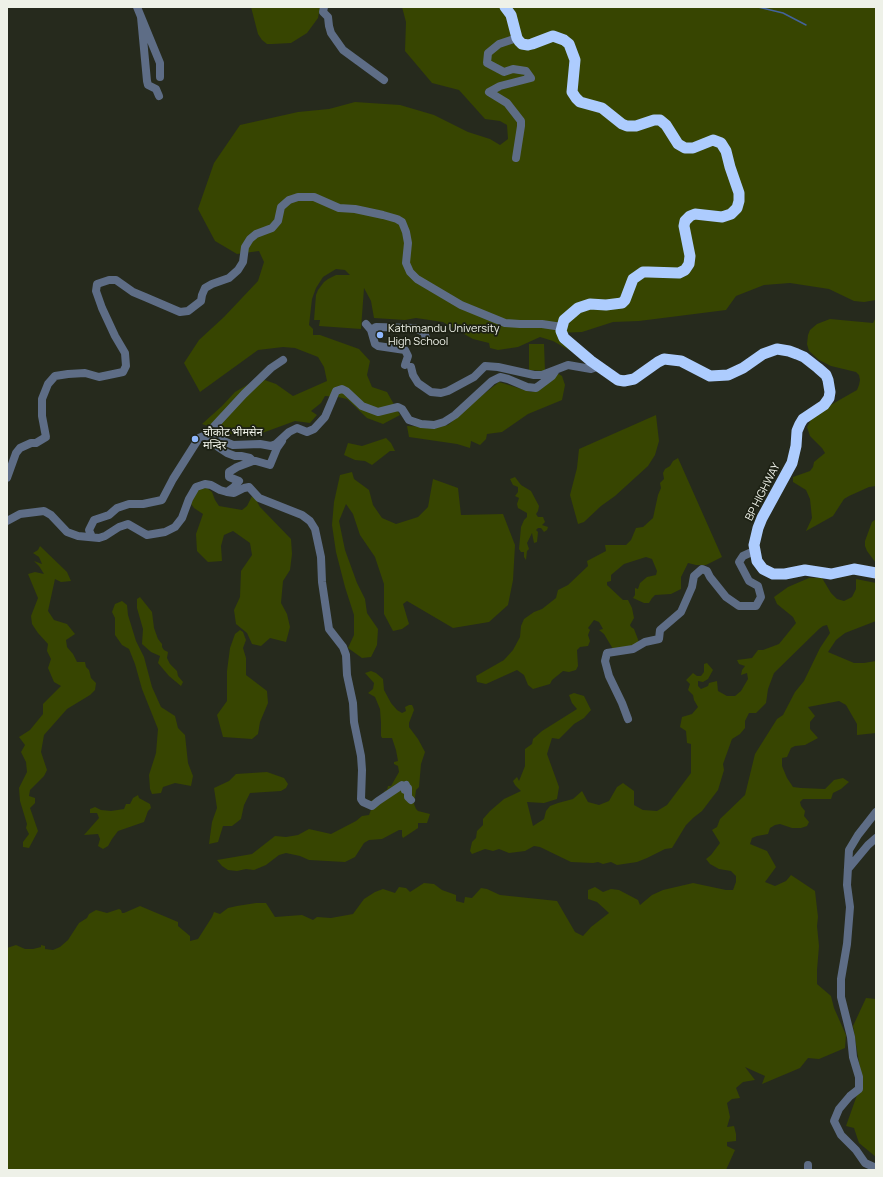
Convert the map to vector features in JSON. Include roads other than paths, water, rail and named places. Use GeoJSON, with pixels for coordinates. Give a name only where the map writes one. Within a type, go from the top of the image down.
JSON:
{"type":"FeatureCollection","features":[{"type":"Feature","properties":{"kind":"highway"},"geometry":{"type":"LineString","coordinates":[[505,7],[511,15],[517,38],[522,44],[528,45],[553,36],[564,40],[569,44],[575,60],[572,92],[580,102],[602,108],[622,124],[636,126],[654,120],[660,120],[666,125],[678,144],[684,148],[689,149],[713,140],[721,143],[726,150],[739,193],[737,208],[731,214],[722,217],[695,214],[690,216],[685,221],[684,226],[690,256],[689,264],[685,270],[679,273],[643,272],[633,279],[625,300],[622,303],[584,305],[569,315],[564,320],[562,326]]}},
{"type":"Feature","properties":{"kind":"highway","name":"BP HIGHWAY"},"geometry":{"type":"LineString","coordinates":[[562,326],[563,336],[567,341],[618,380],[624,381],[634,379],[658,362],[664,360],[681,361],[710,376],[728,375],[743,368],[763,354],[771,351],[783,350],[804,357],[826,375],[830,387],[829,398],[824,406],[803,419],[800,424],[797,431],[796,446],[792,463],[762,518],[754,545],[754,551]]}},
{"type":"Feature","properties":{"kind":"highway"},"geometry":{"type":"LineString","coordinates":[[754,551],[759,565],[763,569],[773,574],[785,574],[805,570],[831,574],[854,569],[876,573]]}},
{"type":"Feature","properties":{"kind":"street"},"geometry":{"type":"LineString","coordinates":[[137,7],[160,63],[160,77]]}},
{"type":"Feature","properties":{"kind":"street"},"geometry":{"type":"LineString","coordinates":[[324,7],[323,12],[328,17],[329,26],[332,33],[343,50],[384,80]]}},
{"type":"Feature","properties":{"kind":"street"},"geometry":{"type":"LineString","coordinates":[[141,17],[147,81],[148,85],[156,89],[159,96]]}},
{"type":"Feature","properties":{"kind":"street"},"geometry":{"type":"LineString","coordinates":[[516,158],[522,126],[521,121],[507,103],[489,92],[500,86],[531,78],[526,71],[513,69],[504,72],[487,63],[488,53],[499,44],[517,38]]}},
{"type":"Feature","properties":{"kind":"street"},"geometry":{"type":"LineString","coordinates":[[7,478],[16,453],[20,448],[31,443],[36,443],[46,437],[42,416],[42,399],[48,384],[55,376],[85,373],[99,376],[123,372],[126,366],[125,352],[115,336],[102,308],[96,291],[97,284],[109,280],[116,280],[133,292],[180,312],[188,310],[201,301],[202,295],[206,288],[212,284],[229,278],[238,270],[243,262],[245,246],[250,239],[256,234],[272,228],[278,221],[281,207],[289,200],[298,197],[314,197],[339,208],[355,209],[383,215],[402,222],[408,243],[406,263],[410,272],[417,279],[461,305],[505,323],[562,326]]}},
{"type":"Feature","properties":{"kind":"street"},"geometry":{"type":"LineString","coordinates":[[426,338],[424,332],[414,328],[369,327],[375,344],[378,346],[405,350],[408,356],[408,366],[418,383],[428,390],[436,393],[445,392],[461,385],[474,377],[485,366],[498,367],[534,375],[542,375],[568,365],[591,369],[600,366]]}},
{"type":"Feature","properties":{"kind":"street"},"geometry":{"type":"LineString","coordinates":[[92,537],[89,530],[94,520],[109,515],[118,508],[129,504],[143,504],[162,500],[173,479],[199,438],[206,435],[244,394],[271,368],[283,360]]}},
{"type":"Feature","properties":{"kind":"street"},"geometry":{"type":"LineString","coordinates":[[206,435],[219,438],[233,445],[260,444],[271,446],[276,444],[297,428],[307,432],[314,429],[325,417],[333,396],[342,389],[362,406],[378,412],[398,407],[402,409],[409,420],[421,424],[434,425],[444,422],[455,415],[492,381],[500,377],[527,388],[536,388],[552,376],[556,370]]}},
{"type":"Feature","properties":{"kind":"street"},"geometry":{"type":"LineString","coordinates":[[206,435],[218,447],[227,453],[250,458],[253,461],[270,465],[277,448],[286,435]]}},
{"type":"Feature","properties":{"kind":"street"},"geometry":{"type":"LineString","coordinates":[[227,492],[239,481],[229,477],[229,472],[237,467],[253,461]]}},
{"type":"Feature","properties":{"kind":"street"},"geometry":{"type":"LineString","coordinates":[[7,521],[20,514],[44,511],[51,515],[67,532],[78,536],[99,538],[119,527],[128,524],[147,535],[164,532],[175,527],[182,518],[189,499],[196,487],[205,484],[211,485],[220,490],[234,493],[249,487],[259,498],[302,515],[310,521],[315,529],[321,557],[322,582],[329,629],[343,647],[346,655],[346,675],[353,703],[354,722],[361,756],[361,799],[363,802],[372,806],[378,800],[387,796],[398,787],[406,784],[405,790],[408,788],[408,797],[411,800]]}},
{"type":"Feature","properties":{"kind":"street"},"geometry":{"type":"LineString","coordinates":[[628,719],[609,676],[604,660],[607,653],[633,649],[644,642],[659,639],[660,630],[681,612],[692,587],[694,576],[702,569],[707,571],[726,597],[740,606],[756,606],[762,597],[758,586],[749,581],[739,562],[743,556],[754,551]]}},
{"type":"Feature","properties":{"kind":"street"},"geometry":{"type":"LineString","coordinates":[[875,1168],[865,1163],[856,1150],[841,1135],[834,1121],[839,1109],[850,1096],[859,1089],[859,1077],[853,1057],[852,1037],[842,997],[841,979],[847,944],[850,907],[847,885],[849,850],[858,835],[876,812]]}},
{"type":"Feature","properties":{"kind":"street"},"geometry":{"type":"LineString","coordinates":[[848,869],[868,845],[876,838]]}},
{"type":"Feature","properties":{"kind":"waterway"},"geometry":{"type":"LineString","coordinates":[[758,7],[783,13],[806,25]]}},
{"type":"Feature","properties":{"kind":"place","name":"Kathmandu University High School"},"geometry":{"type":"Point","coordinates":[380,335]}},
{"type":"Feature","properties":{"kind":"place","name":"चौकोट भीमसेन मन्दिर"},"geometry":{"type":"Point","coordinates":[195,439]}}]}
